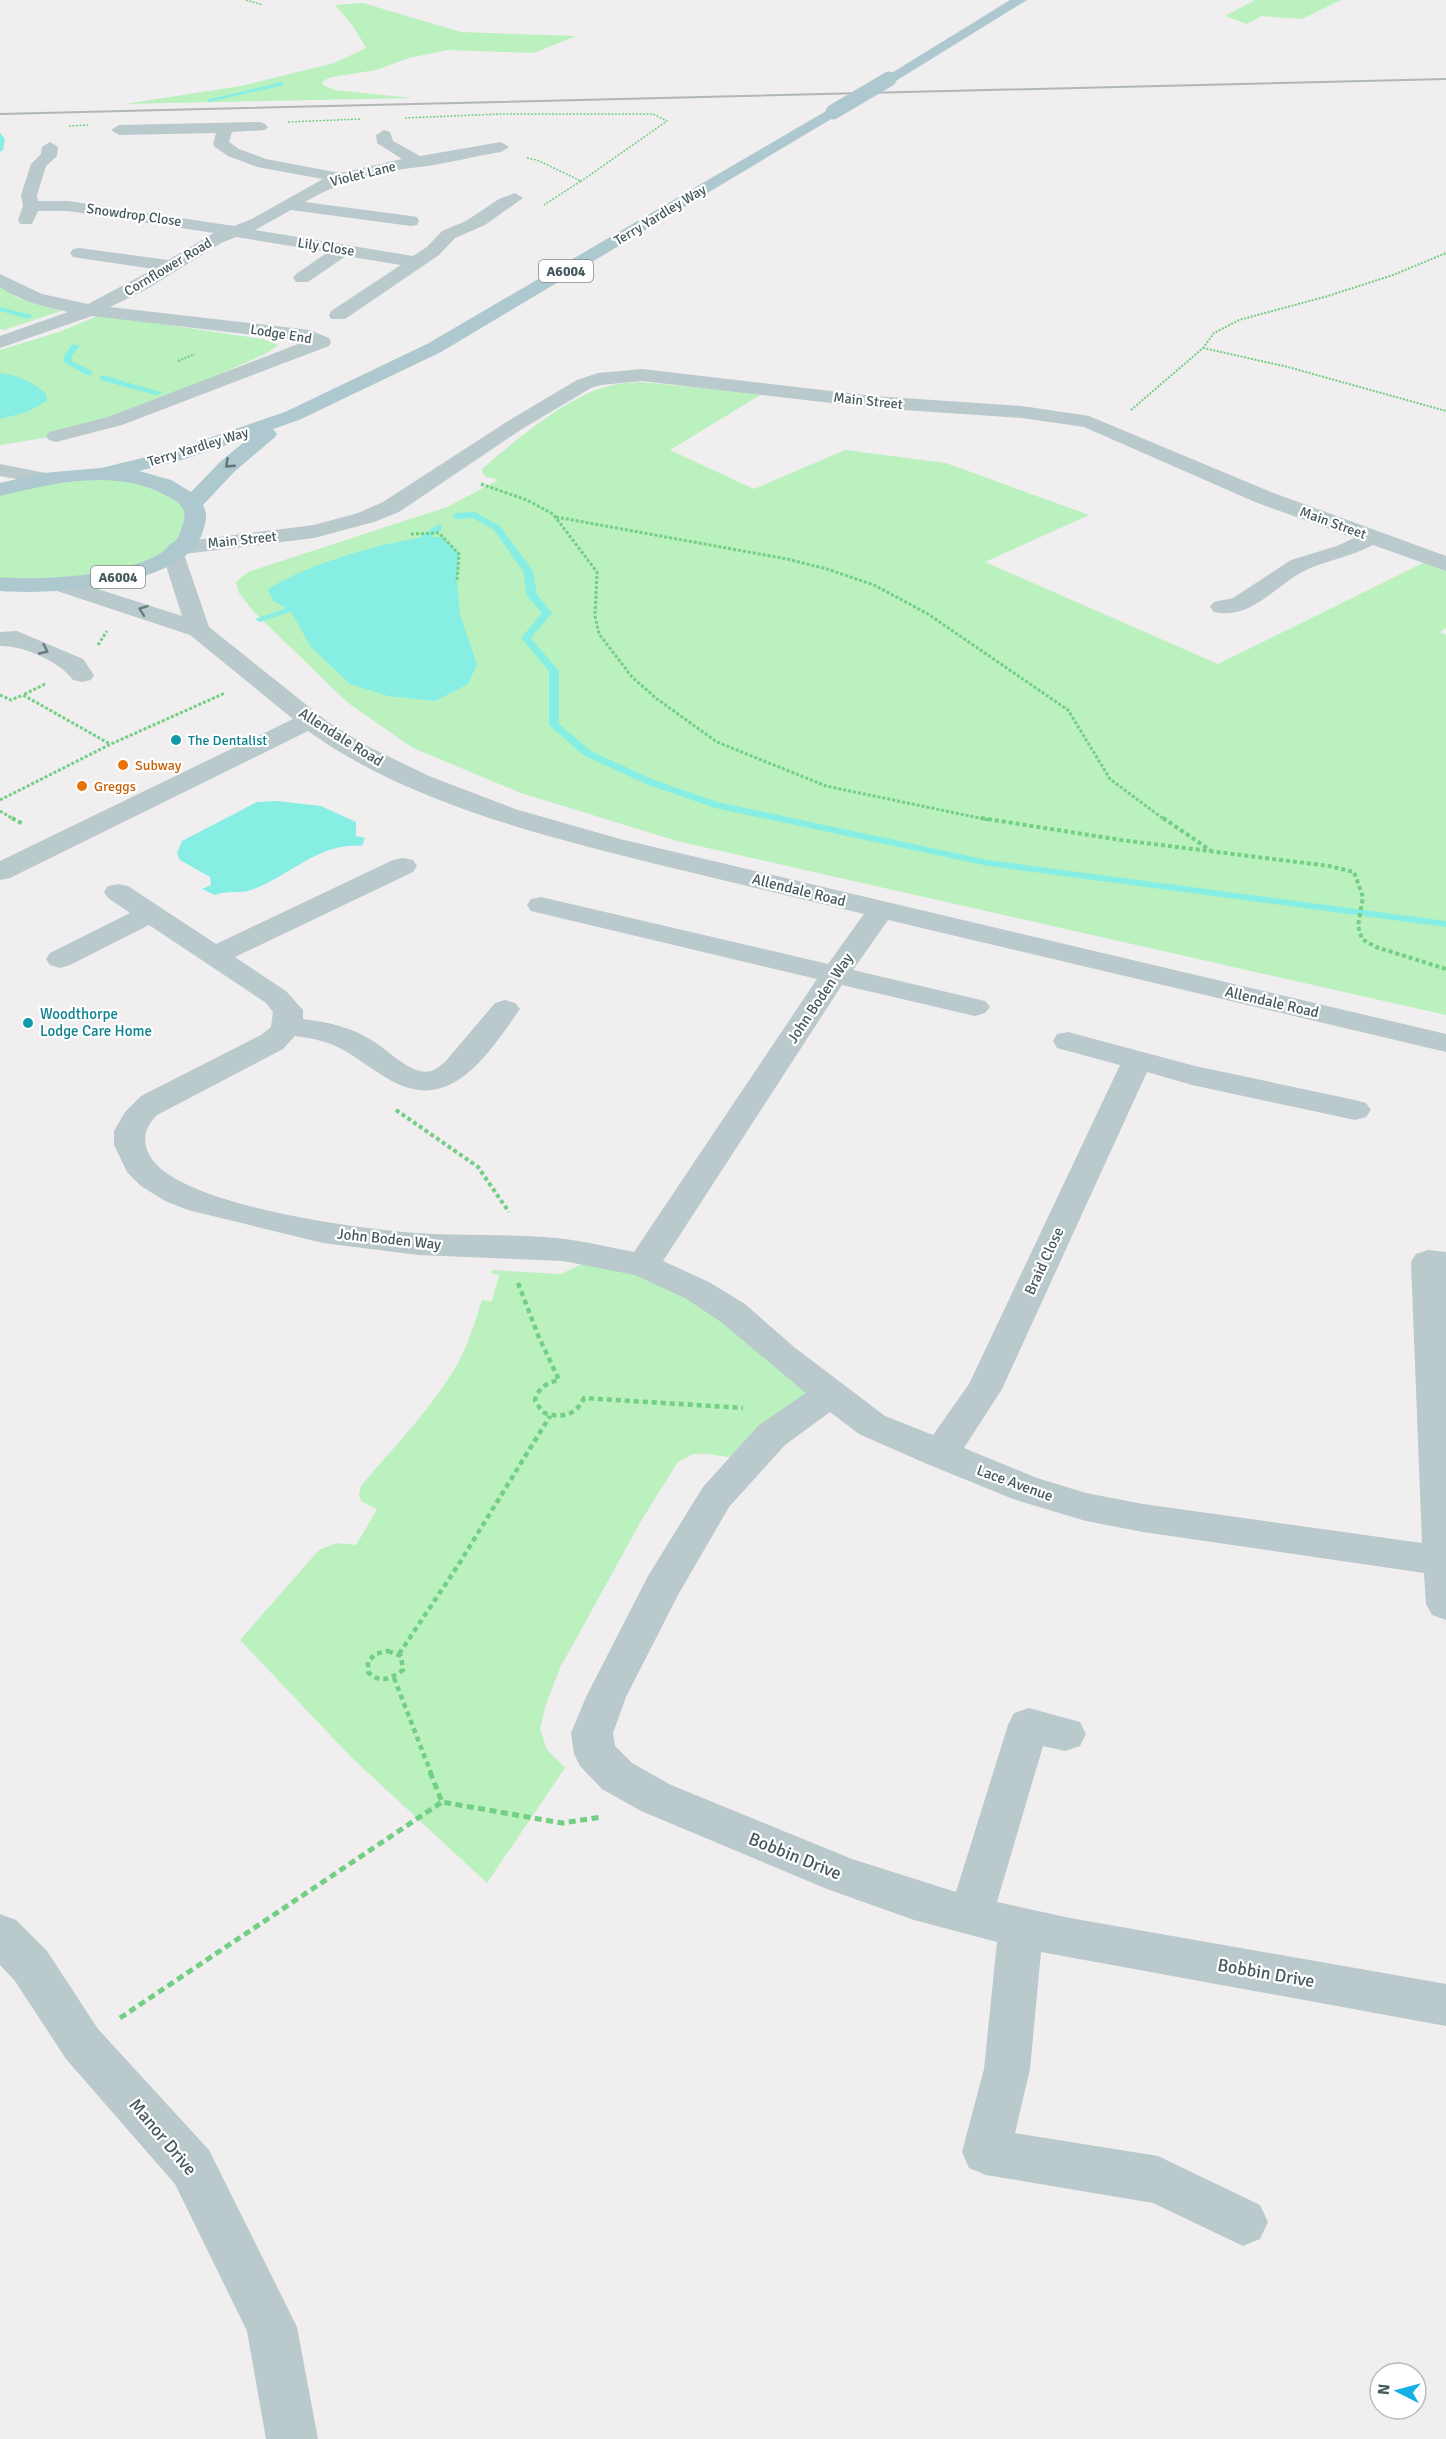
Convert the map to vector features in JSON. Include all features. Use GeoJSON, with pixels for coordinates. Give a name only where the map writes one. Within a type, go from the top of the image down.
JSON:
{"type":"FeatureCollection","features":[{"type":"Feature","properties":{"kind":"main road","name":"Terry Yardley Way"},"geometry":{"type":"LineString","coordinates":[[102,474],[178,455],[292,416],[434,348],[1020,0]]}},
{"type":"Feature","properties":{"kind":"main road","name":"Terry Yardley Way"},"geometry":{"type":"LineString","coordinates":[[206,514],[215,477],[243,452],[292,416]]}},
{"type":"Feature","properties":{"kind":"main road","name":"A6004"},"geometry":{"type":"LineString","coordinates":[[0,490],[44,478],[102,474],[144,479],[165,486],[206,514]]}},
{"type":"Feature","properties":{"kind":"main road","name":"A6004"},"geometry":{"type":"LineString","coordinates":[[0,593],[111,579],[145,568],[176,550],[193,533],[196,518],[206,514]]}},
{"type":"Feature","properties":{"kind":"main road","name":"A6004"},"geometry":{"type":"LineString","coordinates":[[0,584],[39,587]]}},
{"type":"Feature","properties":{"kind":"street"},"geometry":{"type":"LineString","coordinates":[[119,130],[260,127]]}},
{"type":"Feature","properties":{"kind":"street"},"geometry":{"type":"LineString","coordinates":[[226,129],[221,136],[221,144],[230,151],[265,163],[340,178]]}},
{"type":"Feature","properties":{"kind":"street"},"geometry":{"type":"LineString","coordinates":[[384,135],[385,142],[419,162]]}},
{"type":"Feature","properties":{"kind":"street","name":"Violet Lane"},"geometry":{"type":"LineString","coordinates":[[235,232],[258,223],[305,194],[340,178],[419,162],[497,142],[517,154]]}},
{"type":"Feature","properties":{"kind":"street","name":"Snowdrop Close"},"geometry":{"type":"LineString","coordinates":[[50,147],[49,156],[39,164],[29,207],[68,206],[235,232]]}},
{"type":"Feature","properties":{"kind":"street"},"geometry":{"type":"LineString","coordinates":[[338,315],[433,251],[438,242],[457,229],[478,222],[503,202],[515,198]]}},
{"type":"Feature","properties":{"kind":"street"},"geometry":{"type":"LineString","coordinates":[[288,205],[411,221]]}},
{"type":"Feature","properties":{"kind":"street","name":"Lily Close"},"geometry":{"type":"LineString","coordinates":[[235,232],[416,262]]}},
{"type":"Feature","properties":{"kind":"street","name":"Cornflower Road"},"geometry":{"type":"LineString","coordinates":[[0,342],[91,310],[141,285],[215,238],[235,232]]}},
{"type":"Feature","properties":{"kind":"street"},"geometry":{"type":"LineString","coordinates":[[302,278],[344,250]]}},
{"type":"Feature","properties":{"kind":"street"},"geometry":{"type":"LineString","coordinates":[[79,252],[170,266]]}},
{"type":"Feature","properties":{"kind":"street","name":"Lodge End"},"geometry":{"type":"LineString","coordinates":[[0,279],[14,289],[33,296],[91,310],[310,336],[322,342],[115,421],[56,436]]}},
{"type":"Feature","properties":{"kind":"street","name":"Main Street"},"geometry":{"type":"LineString","coordinates":[[176,550],[304,532],[370,517],[447,472],[515,425],[584,384],[598,380],[642,375],[874,402],[1022,412],[1089,422],[1263,497],[1446,564]]}},
{"type":"Feature","properties":{"kind":"street"},"geometry":{"type":"LineString","coordinates":[[0,470],[44,478]]}},
{"type":"Feature","properties":{"kind":"street","name":"Main Street"},"geometry":{"type":"LineString","coordinates":[[206,514],[304,532]]}},
{"type":"Feature","properties":{"kind":"street"},"geometry":{"type":"LineString","coordinates":[[1222,607],[1240,604],[1299,565],[1345,551],[1372,537]]}},
{"type":"Feature","properties":{"kind":"street"},"geometry":{"type":"LineString","coordinates":[[176,550],[184,589],[198,630]]}},
{"type":"Feature","properties":{"kind":"street","name":"Allendale Road"},"geometry":{"type":"LineString","coordinates":[[64,586],[131,606],[198,630],[310,720],[358,751],[395,770],[506,815],[612,845],[1446,1043]]}},
{"type":"Feature","properties":{"kind":"street"},"geometry":{"type":"LineString","coordinates":[[0,639],[17,638],[74,664],[82,675]]}},
{"type":"Feature","properties":{"kind":"street"},"geometry":{"type":"LineString","coordinates":[[0,872],[310,720]]}},
{"type":"Feature","properties":{"kind":"street"},"geometry":{"type":"LineString","coordinates":[[215,956],[403,866]]}},
{"type":"Feature","properties":{"kind":"street"},"geometry":{"type":"LineString","coordinates":[[118,892],[276,997],[288,1010],[287,1026],[321,1030],[351,1040],[411,1080],[428,1082],[447,1076],[461,1063],[505,1009]]}},
{"type":"Feature","properties":{"kind":"street"},"geometry":{"type":"LineString","coordinates":[[541,905],[975,1007]]}},
{"type":"Feature","properties":{"kind":"street","name":"John Boden Way"},"geometry":{"type":"LineString","coordinates":[[287,1026],[284,1033],[272,1042],[152,1103],[139,1113],[129,1130],[128,1141],[133,1156],[144,1172],[171,1191],[201,1203],[308,1229],[416,1244],[562,1250],[643,1265],[834,975],[880,910]]}},
{"type":"Feature","properties":{"kind":"street"},"geometry":{"type":"LineString","coordinates":[[60,959],[149,914]]}},
{"type":"Feature","properties":{"kind":"street"},"geometry":{"type":"LineString","coordinates":[[1068,1041],[1192,1075],[1354,1110]]}},
{"type":"Feature","properties":{"kind":"street","name":"Braid Close"},"geometry":{"type":"LineString","coordinates":[[940,1454],[984,1389],[1137,1061]]}},
{"type":"Feature","properties":{"kind":"street"},"geometry":{"type":"LineString","coordinates":[[1446,1264],[1428,1262],[1438,1502],[1446,1604]]}},
{"type":"Feature","properties":{"kind":"street","name":"Lace Avenue"},"geometry":{"type":"LineString","coordinates":[[643,1265],[697,1290],[733,1313],[782,1356],[817,1403],[1026,1490],[1086,1507],[1143,1518],[1442,1561]]}},
{"type":"Feature","properties":{"kind":"street","name":"Bobbin Drive"},"geometry":{"type":"LineString","coordinates":[[817,1403],[772,1435],[716,1497],[662,1587],[598,1713],[592,1732],[595,1754],[616,1776],[656,1798],[842,1875],[914,1900],[971,1916],[1070,1938],[1446,2005]]}},
{"type":"Feature","properties":{"kind":"street"},"geometry":{"type":"LineString","coordinates":[[971,1916],[1029,1725],[1065,1734]]}},
{"type":"Feature","properties":{"kind":"street"},"geometry":{"type":"LineString","coordinates":[[1022,1927],[1007,2069],[986,2152],[1158,2180],[1243,2222]]}},
{"type":"Feature","properties":{"kind":"street","name":"Manor Drive"},"geometry":{"type":"LineString","coordinates":[[0,1934],[31,1966],[82,2044],[192,2167],[272,2327],[292,2439]]}},
{"type":"Feature","properties":{"kind":"path"},"geometry":{"type":"LineString","coordinates":[[246,0],[263,5]]}},
{"type":"Feature","properties":{"kind":"path"},"geometry":{"type":"LineString","coordinates":[[405,118],[500,114],[644,114],[663,117],[667,121],[580,182]]}},
{"type":"Feature","properties":{"kind":"path"},"geometry":{"type":"LineString","coordinates":[[285,122],[370,119]]}},
{"type":"Feature","properties":{"kind":"path"},"geometry":{"type":"LineString","coordinates":[[66,126],[91,125]]}},
{"type":"Feature","properties":{"kind":"path"},"geometry":{"type":"LineString","coordinates":[[1106,429],[1161,386],[1203,348],[1214,333],[1239,320],[1328,296],[1393,275],[1446,253]]}},
{"type":"Feature","properties":{"kind":"path"},"geometry":{"type":"LineString","coordinates":[[1203,348],[1288,368],[1446,411]]}},
{"type":"Feature","properties":{"kind":"path"},"geometry":{"type":"LineString","coordinates":[[447,472],[528,500],[555,517],[597,572],[595,616],[599,634],[632,677],[657,699],[717,742],[826,786],[867,796],[991,820],[1329,866],[1354,872],[1363,897],[1358,926],[1362,939],[1376,947],[1446,969]]}},
{"type":"Feature","properties":{"kind":"path"},"geometry":{"type":"LineString","coordinates":[[555,517],[787,559],[827,568],[874,585],[928,614],[1068,710],[1110,778],[1128,794],[1212,851]]}},
{"type":"Feature","properties":{"kind":"path"},"geometry":{"type":"LineString","coordinates":[[411,533],[439,533],[459,554],[457,581]]}},
{"type":"Feature","properties":{"kind":"path"},"geometry":{"type":"LineString","coordinates":[[0,695],[11,700],[23,695]]}},
{"type":"Feature","properties":{"kind":"path"},"geometry":{"type":"LineString","coordinates":[[0,800],[111,744],[217,696]]}},
{"type":"Feature","properties":{"kind":"path"},"geometry":{"type":"LineString","coordinates":[[388,1105],[478,1167],[508,1210],[516,1228],[514,1270],[538,1335],[559,1380],[544,1385],[536,1394],[537,1405],[542,1412],[550,1416],[573,1413],[578,1410],[584,1398],[817,1403]]}},
{"type":"Feature","properties":{"kind":"path"},"geometry":{"type":"LineString","coordinates":[[399,1654],[456,1568],[550,1416]]}},
{"type":"Feature","properties":{"kind":"path"},"geometry":{"type":"LineString","coordinates":[[388,1651],[399,1654],[404,1666],[394,1678],[388,1680],[371,1677],[366,1668],[375,1654],[388,1651]]}},
{"type":"Feature","properties":{"kind":"path"},"geometry":{"type":"LineString","coordinates":[[394,1678],[442,1802]]}},
{"type":"Feature","properties":{"kind":"path"},"geometry":{"type":"LineString","coordinates":[[82,2044],[442,1802],[562,1823],[598,1818],[638,1808],[656,1798]]}},
{"type":"Feature","properties":{"kind":"green space"},"geometry":{"type":"Polygon","coordinates":[[[1255,0],[1341,0],[1302,19],[1261,16],[1247,24],[1225,16],[1255,0]]]}},
{"type":"Feature","properties":{"kind":"green space"},"geometry":{"type":"Polygon","coordinates":[[[363,3],[461,32],[576,36],[534,53],[448,50],[409,58],[376,70],[331,77],[323,81],[323,85],[335,90],[412,98],[124,104],[241,86],[334,63],[366,48],[353,26],[335,5],[363,3]]]}},
{"type":"Feature","properties":{"kind":"green space"},"geometry":{"type":"Polygon","coordinates":[[[0,279],[15,297],[61,311],[4,330],[0,329],[0,279]]]}},
{"type":"Feature","properties":{"kind":"green space"},"geometry":{"type":"Polygon","coordinates":[[[100,315],[263,339],[278,345],[267,353],[115,421],[56,436],[0,445],[0,350],[59,332],[100,315]]]}},
{"type":"Feature","properties":{"kind":"green space"},"geometry":{"type":"Polygon","coordinates":[[[641,382],[762,394],[670,450],[754,489],[845,450],[946,463],[1089,515],[985,562],[1218,664],[1425,562],[1446,569],[1446,628],[1440,632],[1446,635],[1446,1015],[677,841],[521,793],[413,748],[348,703],[253,611],[239,593],[236,582],[248,572],[447,507],[498,480],[484,476],[482,469],[559,409],[593,391],[617,384],[641,382]]]}},
{"type":"Feature","properties":{"kind":"green space"},"geometry":{"type":"Polygon","coordinates":[[[124,476],[192,504],[179,548],[111,579],[0,584],[0,490],[124,476]]]}},
{"type":"Feature","properties":{"kind":"green space"},"geometry":{"type":"Polygon","coordinates":[[[599,1256],[643,1265],[830,1394],[749,1460],[693,1454],[677,1463],[640,1523],[560,1668],[546,1704],[540,1729],[547,1750],[565,1768],[487,1883],[351,1757],[240,1640],[319,1550],[336,1543],[356,1545],[377,1509],[361,1501],[359,1494],[361,1486],[424,1412],[457,1365],[482,1300],[492,1301],[499,1275],[491,1273],[492,1270],[561,1274],[599,1256]]]}},
{"type":"Feature","properties":{"kind":"water"},"geometry":{"type":"Polygon","coordinates":[[[0,373],[30,382],[46,394],[47,401],[27,412],[0,419],[0,373]]]}},
{"type":"Feature","properties":{"kind":"water"},"geometry":{"type":"Polygon","coordinates":[[[425,537],[443,537],[459,554],[457,581],[460,615],[477,664],[468,684],[435,701],[388,696],[350,684],[311,647],[290,610],[273,601],[268,589],[304,571],[344,556],[425,537]]]}},
{"type":"Feature","properties":{"kind":"water"},"geometry":{"type":"Polygon","coordinates":[[[277,801],[321,806],[356,822],[356,836],[365,838],[362,846],[346,846],[318,854],[251,890],[215,895],[202,889],[211,885],[210,877],[180,860],[177,853],[182,841],[257,802],[277,801]]]}},
{"type":"Feature","properties":{"kind":"waterway"},"geometry":{"type":"LineString","coordinates":[[209,100],[282,84]]}},
{"type":"Feature","properties":{"kind":"waterway"},"geometry":{"type":"LineString","coordinates":[[0,135],[2,139],[0,150]]}},
{"type":"Feature","properties":{"kind":"waterway"},"geometry":{"type":"LineString","coordinates":[[0,309],[28,317]]}},
{"type":"Feature","properties":{"kind":"waterway"},"geometry":{"type":"LineString","coordinates":[[76,346],[68,355],[68,362],[89,373]]}},
{"type":"Feature","properties":{"kind":"waterway"},"geometry":{"type":"LineString","coordinates":[[103,378],[159,393]]}},
{"type":"Feature","properties":{"kind":"waterway"},"geometry":{"type":"LineString","coordinates":[[456,516],[475,515],[497,528],[528,571],[532,596],[547,613],[526,638],[554,671],[554,725],[587,753],[650,782],[715,805],[988,863],[1446,924]]}},
{"type":"Feature","properties":{"kind":"waterway"},"geometry":{"type":"LineString","coordinates":[[425,537],[439,527]]}},
{"type":"Feature","properties":{"kind":"waterway"},"geometry":{"type":"LineString","coordinates":[[260,619],[290,610]]}},
{"type":"Feature","properties":{"kind":"railway"},"geometry":{"type":"LineString","coordinates":[[0,114],[1446,79]]}},
{"type":"Feature","properties":{"kind":"place","name":"The Dentalist"},"geometry":{"type":"Point","coordinates":[176,740]}},
{"type":"Feature","properties":{"kind":"place","name":"Subway"},"geometry":{"type":"Point","coordinates":[123,765]}},
{"type":"Feature","properties":{"kind":"place","name":"Greggs"},"geometry":{"type":"Point","coordinates":[82,786]}},
{"type":"Feature","properties":{"kind":"place","name":"Woodthorpe Lodge Care Home"},"geometry":{"type":"Point","coordinates":[28,1023]}}]}
